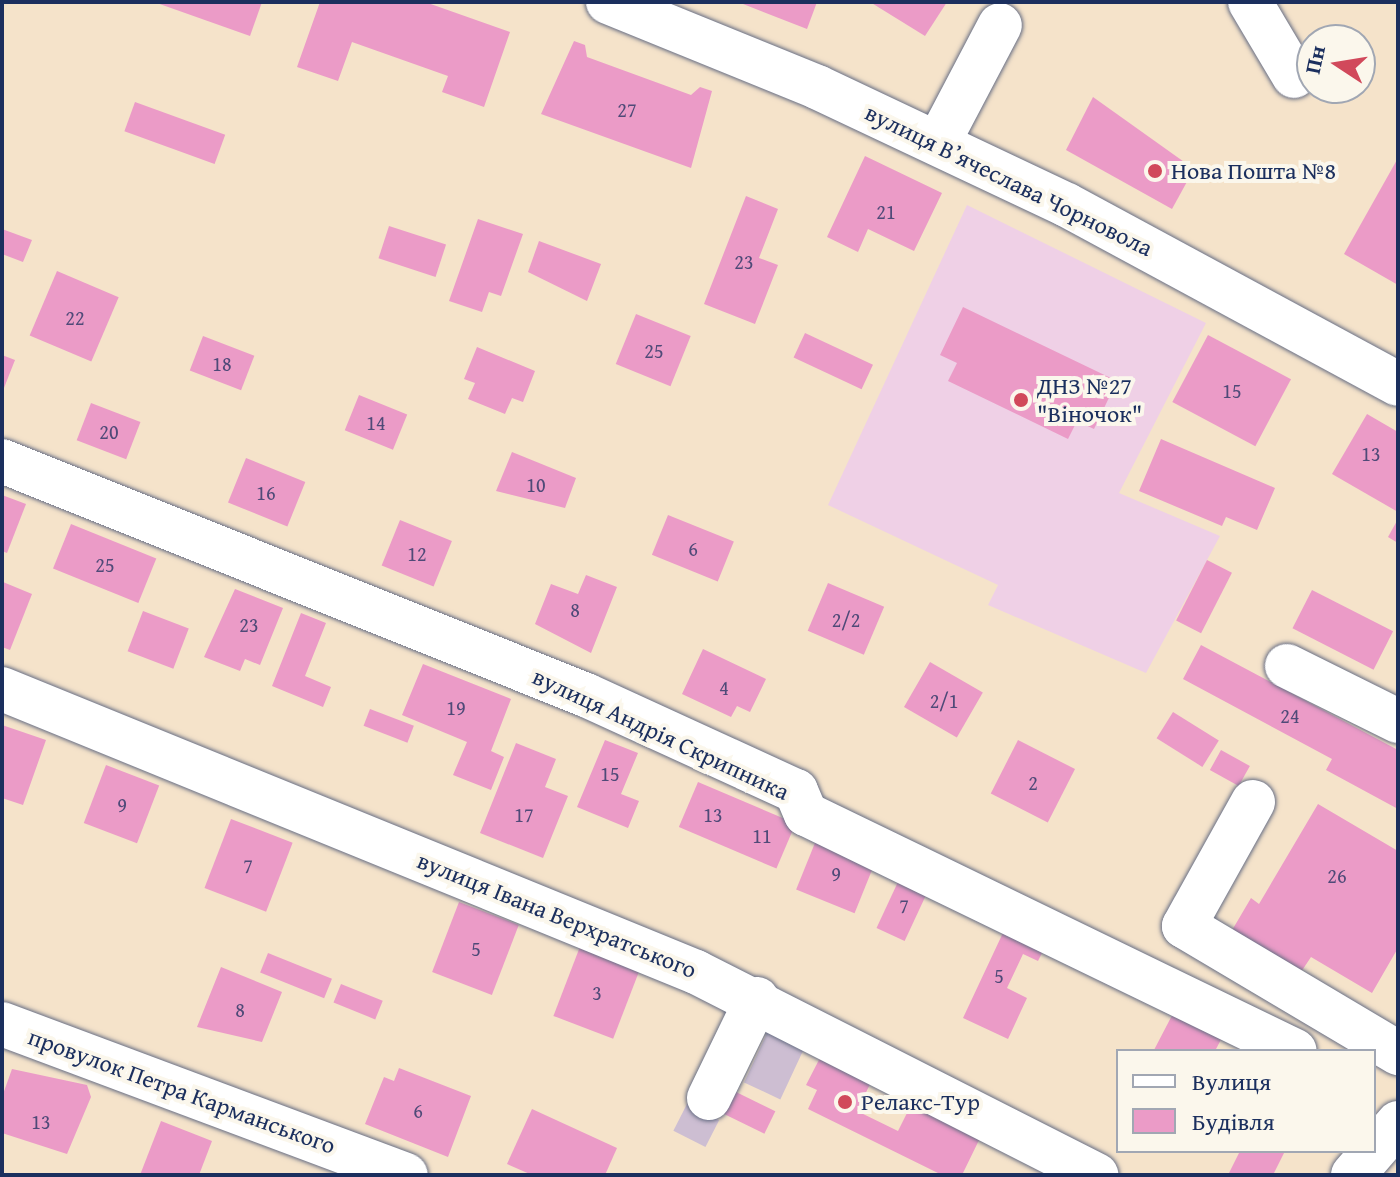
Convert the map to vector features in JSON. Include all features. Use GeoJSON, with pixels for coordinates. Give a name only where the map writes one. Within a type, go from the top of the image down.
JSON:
{"type":"FeatureCollection","features":[{"type":"Feature","properties":{"kind":"street","name":"вулиця Вʼячеслава Чорновола"},"geometry":{"type":"LineString","coordinates":[[608,2],[938,143],[1398,384]]}},
{"type":"Feature","properties":{"kind":"street"},"geometry":{"type":"LineString","coordinates":[[1250,2],[1294,76]]}},
{"type":"Feature","properties":{"kind":"street"},"geometry":{"type":"LineString","coordinates":[[938,143],[1000,25]]}},
{"type":"Feature","properties":{"kind":"street","name":"вулиця Андрія Скрипника"},"geometry":{"type":"LineString","coordinates":[[2,461],[586,695],[796,791],[806,814],[1291,1049]]}},
{"type":"Feature","properties":{"kind":"street"},"geometry":{"type":"LineString","coordinates":[[1287,666],[1398,721]]}},
{"type":"Feature","properties":{"kind":"street","name":"вулиця Івана Верхратського"},"geometry":{"type":"LineString","coordinates":[[2,689],[757,999],[1097,1175]]}},
{"type":"Feature","properties":{"kind":"street"},"geometry":{"type":"LineString","coordinates":[[1253,802],[1184,926],[1398,1053]]}},
{"type":"Feature","properties":{"kind":"street"},"geometry":{"type":"LineString","coordinates":[[709,1098],[757,999]]}},
{"type":"Feature","properties":{"kind":"street","name":"провулок Петра Карманського"},"geometry":{"type":"LineString","coordinates":[[2,1024],[406,1175]]}},
{"type":"Feature","properties":{"kind":"street"},"geometry":{"type":"LineString","coordinates":[[1376,1096],[1398,1108]]}},
{"type":"Feature","properties":{"kind":"street"},"geometry":{"type":"LineString","coordinates":[[1376,1148],[1398,1123]]}},
{"type":"Feature","properties":{"kind":"street"},"geometry":{"type":"LineString","coordinates":[[1353,1175],[1372,1153]]}},
{"type":"Feature","properties":{"kind":"shaded area","name":"ДНЗ №27 \"Віночок\""},"geometry":{"type":"Polygon","coordinates":[[[967,205],[1206,323],[1119,493],[1220,536],[1146,673],[988,605],[998,585],[828,505],[967,205]]]}},
{"type":"Feature","properties":{"kind":"shaded area"},"geometry":{"type":"Polygon","coordinates":[[[769,1029],[805,1046],[780,1099],[744,1082],[769,1029]]]}},
{"type":"Feature","properties":{"kind":"shaded area"},"geometry":{"type":"Polygon","coordinates":[[[687,1104],[719,1120],[705,1147],[673,1131],[687,1104]]]}},
{"type":"Feature","properties":{"kind":"building"},"geometry":{"type":"Polygon","coordinates":[[[154,2],[262,2],[250,36],[154,2]]]}},
{"type":"Feature","properties":{"kind":"building"},"geometry":{"type":"Polygon","coordinates":[[[320,2],[425,2],[510,32],[484,107],[442,92],[448,76],[352,42],[338,81],[297,67],[320,2]]]}},
{"type":"Feature","properties":{"kind":"building"},"geometry":{"type":"Polygon","coordinates":[[[738,2],[817,2],[807,29],[738,2]]]}},
{"type":"Feature","properties":{"kind":"building"},"geometry":{"type":"Polygon","coordinates":[[[870,2],[947,2],[925,36],[870,2]]]}},
{"type":"Feature","properties":{"kind":"building"},"geometry":{"type":"Polygon","coordinates":[[[574,41],[585,45],[587,57],[691,95],[700,87],[712,91],[691,168],[541,114],[574,41]]]}},
{"type":"Feature","properties":{"kind":"building"},"geometry":{"type":"Polygon","coordinates":[[[1093,97],[1194,169],[1172,209],[1066,150],[1093,97]]]}},
{"type":"Feature","properties":{"kind":"building"},"geometry":{"type":"Polygon","coordinates":[[[135,102],[225,135],[215,164],[124,131],[135,102]]]}},
{"type":"Feature","properties":{"kind":"building"},"geometry":{"type":"Polygon","coordinates":[[[865,156],[942,193],[914,251],[868,229],[858,252],[827,237],[865,156]]]}},
{"type":"Feature","properties":{"kind":"building"},"geometry":{"type":"Polygon","coordinates":[[[1398,158],[1398,285],[1344,254],[1398,158]]]}},
{"type":"Feature","properties":{"kind":"building"},"geometry":{"type":"Polygon","coordinates":[[[746,196],[778,209],[759,258],[778,265],[755,324],[704,304],[746,196]]]}},
{"type":"Feature","properties":{"kind":"building"},"geometry":{"type":"Polygon","coordinates":[[[478,219],[523,234],[501,296],[489,292],[482,312],[449,301],[478,219]]]}},
{"type":"Feature","properties":{"kind":"building"},"geometry":{"type":"Polygon","coordinates":[[[389,226],[446,245],[436,277],[378,258],[389,226]]]}},
{"type":"Feature","properties":{"kind":"building"},"geometry":{"type":"Polygon","coordinates":[[[2,229],[32,240],[23,262],[2,254],[2,229]]]}},
{"type":"Feature","properties":{"kind":"building"},"geometry":{"type":"Polygon","coordinates":[[[539,241],[601,264],[587,301],[528,272],[539,241]]]}},
{"type":"Feature","properties":{"kind":"building"},"geometry":{"type":"Polygon","coordinates":[[[57,271],[119,297],[91,362],[30,335],[57,271]]]}},
{"type":"Feature","properties":{"kind":"building"},"geometry":{"type":"Polygon","coordinates":[[[963,307],[1117,381],[1094,429],[1077,421],[1068,439],[948,381],[957,363],[940,355],[963,307]]]}},
{"type":"Feature","properties":{"kind":"building"},"geometry":{"type":"Polygon","coordinates":[[[636,314],[691,336],[670,386],[616,364],[636,314]]]}},
{"type":"Feature","properties":{"kind":"building"},"geometry":{"type":"Polygon","coordinates":[[[805,333],[873,365],[862,389],[794,357],[805,333]]]}},
{"type":"Feature","properties":{"kind":"building"},"geometry":{"type":"Polygon","coordinates":[[[1208,335],[1291,379],[1255,446],[1172,402],[1208,335]]]}},
{"type":"Feature","properties":{"kind":"building"},"geometry":{"type":"Polygon","coordinates":[[[203,336],[254,356],[241,390],[190,371],[203,336]]]}},
{"type":"Feature","properties":{"kind":"building"},"geometry":{"type":"Polygon","coordinates":[[[477,347],[535,371],[523,402],[512,398],[505,414],[468,399],[475,383],[464,379],[477,347]]]}},
{"type":"Feature","properties":{"kind":"building"},"geometry":{"type":"Polygon","coordinates":[[[2,355],[15,360],[2,393],[2,355]]]}},
{"type":"Feature","properties":{"kind":"building"},"geometry":{"type":"Polygon","coordinates":[[[359,395],[407,414],[393,450],[345,430],[359,395]]]}},
{"type":"Feature","properties":{"kind":"building"},"geometry":{"type":"Polygon","coordinates":[[[91,403],[140,422],[126,459],[77,440],[91,403]]]}},
{"type":"Feature","properties":{"kind":"building"},"geometry":{"type":"Polygon","coordinates":[[[1367,414],[1398,432],[1398,512],[1332,474],[1367,414]]]}},
{"type":"Feature","properties":{"kind":"building"},"geometry":{"type":"Polygon","coordinates":[[[1161,439],[1275,488],[1257,530],[1226,517],[1222,526],[1139,491],[1161,439]]]}},
{"type":"Feature","properties":{"kind":"building"},"geometry":{"type":"Polygon","coordinates":[[[512,452],[576,478],[565,508],[496,491],[512,452]]]}},
{"type":"Feature","properties":{"kind":"building"},"geometry":{"type":"Polygon","coordinates":[[[246,458],[305,482],[287,526],[228,503],[246,458]]]}},
{"type":"Feature","properties":{"kind":"building"},"geometry":{"type":"Polygon","coordinates":[[[2,495],[26,504],[7,553],[2,551],[2,495]]]}},
{"type":"Feature","properties":{"kind":"building"},"geometry":{"type":"Polygon","coordinates":[[[668,515],[734,542],[718,581],[652,555],[668,515]]]}},
{"type":"Feature","properties":{"kind":"building"},"geometry":{"type":"Polygon","coordinates":[[[1398,519],[1398,543],[1388,537],[1398,519]]]}},
{"type":"Feature","properties":{"kind":"building"},"geometry":{"type":"Polygon","coordinates":[[[400,520],[452,541],[434,586],[382,565],[400,520]]]}},
{"type":"Feature","properties":{"kind":"building"},"geometry":{"type":"Polygon","coordinates":[[[71,524],[156,558],[138,603],[53,569],[71,524]]]}},
{"type":"Feature","properties":{"kind":"building"},"geometry":{"type":"Polygon","coordinates":[[[1207,560],[1232,573],[1201,633],[1176,621],[1207,560]]]}},
{"type":"Feature","properties":{"kind":"building"},"geometry":{"type":"Polygon","coordinates":[[[586,575],[617,587],[591,653],[535,624],[551,584],[578,594],[586,575]]]}},
{"type":"Feature","properties":{"kind":"building"},"geometry":{"type":"Polygon","coordinates":[[[3,582],[32,594],[10,650],[2,647],[3,582]]]}},
{"type":"Feature","properties":{"kind":"building"},"geometry":{"type":"Polygon","coordinates":[[[828,583],[884,607],[864,655],[808,631],[828,583]]]}},
{"type":"Feature","properties":{"kind":"building"},"geometry":{"type":"Polygon","coordinates":[[[235,589],[283,608],[260,665],[245,659],[240,671],[204,657],[235,589]]]}},
{"type":"Feature","properties":{"kind":"building"},"geometry":{"type":"Polygon","coordinates":[[[1312,590],[1393,631],[1374,670],[1292,628],[1312,590]]]}},
{"type":"Feature","properties":{"kind":"building"},"geometry":{"type":"Polygon","coordinates":[[[143,611],[189,629],[173,669],[128,651],[143,611]]]}},
{"type":"Feature","properties":{"kind":"building"},"geometry":{"type":"Polygon","coordinates":[[[301,613],[326,623],[305,676],[331,687],[323,707],[272,686],[301,613]]]}},
{"type":"Feature","properties":{"kind":"building"},"geometry":{"type":"Polygon","coordinates":[[[1201,645],[1398,750],[1398,809],[1326,770],[1332,759],[1183,679],[1201,645]]]}},
{"type":"Feature","properties":{"kind":"building"},"geometry":{"type":"Polygon","coordinates":[[[703,649],[766,679],[750,712],[737,706],[731,717],[682,694],[703,649]]]}},
{"type":"Feature","properties":{"kind":"building"},"geometry":{"type":"Polygon","coordinates":[[[930,662],[983,692],[957,738],[904,707],[930,662]]]}},
{"type":"Feature","properties":{"kind":"building"},"geometry":{"type":"Polygon","coordinates":[[[423,664],[511,699],[491,751],[504,757],[491,790],[453,775],[467,742],[402,715],[423,664]]]}},
{"type":"Feature","properties":{"kind":"building"},"geometry":{"type":"Polygon","coordinates":[[[370,709],[414,726],[407,743],[364,726],[370,709]]]}},
{"type":"Feature","properties":{"kind":"building"},"geometry":{"type":"Polygon","coordinates":[[[1173,712],[1219,741],[1202,767],[1157,738],[1173,712]]]}},
{"type":"Feature","properties":{"kind":"building"},"geometry":{"type":"Polygon","coordinates":[[[2,725],[46,740],[23,805],[2,798],[2,725]]]}},
{"type":"Feature","properties":{"kind":"building"},"geometry":{"type":"Polygon","coordinates":[[[605,740],[638,753],[621,794],[639,801],[628,828],[577,807],[605,740]]]}},
{"type":"Feature","properties":{"kind":"building"},"geometry":{"type":"Polygon","coordinates":[[[1018,740],[1075,769],[1048,823],[991,793],[1018,740]]]}},
{"type":"Feature","properties":{"kind":"building"},"geometry":{"type":"Polygon","coordinates":[[[516,743],[556,759],[545,787],[568,796],[543,858],[480,833],[516,743]]]}},
{"type":"Feature","properties":{"kind":"building"},"geometry":{"type":"Polygon","coordinates":[[[1221,750],[1250,766],[1239,786],[1210,770],[1221,750]]]}},
{"type":"Feature","properties":{"kind":"building"},"geometry":{"type":"Polygon","coordinates":[[[106,765],[159,785],[137,843],[84,823],[106,765]]]}},
{"type":"Feature","properties":{"kind":"building"},"geometry":{"type":"Polygon","coordinates":[[[698,782],[796,823],[776,869],[679,827],[698,782]]]}},
{"type":"Feature","properties":{"kind":"building"},"geometry":{"type":"Polygon","coordinates":[[[1318,804],[1398,851],[1398,948],[1372,993],[1311,957],[1301,972],[1231,932],[1251,898],[1259,904],[1318,804]]]}},
{"type":"Feature","properties":{"kind":"building"},"geometry":{"type":"Polygon","coordinates":[[[231,819],[293,843],[266,912],[204,888],[231,819]]]}},
{"type":"Feature","properties":{"kind":"building"},"geometry":{"type":"Polygon","coordinates":[[[819,833],[877,857],[855,913],[796,890],[819,833]]]}},
{"type":"Feature","properties":{"kind":"building"},"geometry":{"type":"Polygon","coordinates":[[[904,869],[932,882],[905,941],[877,928],[904,869]]]}},
{"type":"Feature","properties":{"kind":"building"},"geometry":{"type":"Polygon","coordinates":[[[459,902],[519,925],[492,995],[432,972],[459,902]]]}},
{"type":"Feature","properties":{"kind":"building"},"geometry":{"type":"Polygon","coordinates":[[[1009,920],[1049,939],[1038,961],[1023,954],[1007,988],[1027,998],[1008,1039],[963,1018],[1009,920]]]}},
{"type":"Feature","properties":{"kind":"building"},"geometry":{"type":"Polygon","coordinates":[[[581,944],[641,967],[613,1039],[553,1016],[581,944]]]}},
{"type":"Feature","properties":{"kind":"building"},"geometry":{"type":"Polygon","coordinates":[[[268,953],[332,979],[324,998],[260,972],[268,953]]]}},
{"type":"Feature","properties":{"kind":"building"},"geometry":{"type":"Polygon","coordinates":[[[221,967],[282,992],[262,1042],[197,1027],[221,967]]]}},
{"type":"Feature","properties":{"kind":"building"},"geometry":{"type":"Polygon","coordinates":[[[341,984],[383,1001],[375,1019],[334,1003],[341,984]]]}},
{"type":"Feature","properties":{"kind":"building"},"geometry":{"type":"Polygon","coordinates":[[[1179,1002],[1228,1026],[1216,1049],[1155,1049],[1179,1002]]]}},
{"type":"Feature","properties":{"kind":"building"},"geometry":{"type":"Polygon","coordinates":[[[822,1054],[873,1078],[857,1111],[898,1131],[913,1101],[982,1134],[962,1175],[942,1175],[808,1109],[817,1090],[806,1085],[822,1054]]]}},
{"type":"Feature","properties":{"kind":"building"},"geometry":{"type":"Polygon","coordinates":[[[399,1068],[471,1096],[448,1157],[365,1124],[384,1077],[394,1081],[399,1068]]]}},
{"type":"Feature","properties":{"kind":"building"},"geometry":{"type":"Polygon","coordinates":[[[12,1069],[87,1085],[91,1097],[67,1154],[2,1133],[2,1097],[12,1069]]]}},
{"type":"Feature","properties":{"kind":"building"},"geometry":{"type":"Polygon","coordinates":[[[734,1091],[775,1111],[764,1134],[723,1113],[734,1091]]]}},
{"type":"Feature","properties":{"kind":"building"},"geometry":{"type":"Polygon","coordinates":[[[532,1109],[617,1148],[605,1175],[532,1175],[507,1164],[532,1109]]]}},
{"type":"Feature","properties":{"kind":"building"},"geometry":{"type":"Polygon","coordinates":[[[161,1121],[212,1141],[199,1175],[140,1175],[161,1121]]]}},
{"type":"Feature","properties":{"kind":"building"},"geometry":{"type":"Polygon","coordinates":[[[1239,1153],[1284,1153],[1273,1175],[1228,1175],[1239,1153]]]}},
{"type":"Feature","properties":{"kind":"place","name":"Нова Пошта №8"},"geometry":{"type":"Point","coordinates":[1155,171]}},
{"type":"Feature","properties":{"kind":"place","name":"ДНЗ №27 \"Віночок\""},"geometry":{"type":"Point","coordinates":[1021,400]}},
{"type":"Feature","properties":{"kind":"place","name":"Релакс-Тур"},"geometry":{"type":"Point","coordinates":[845,1102]}}]}
